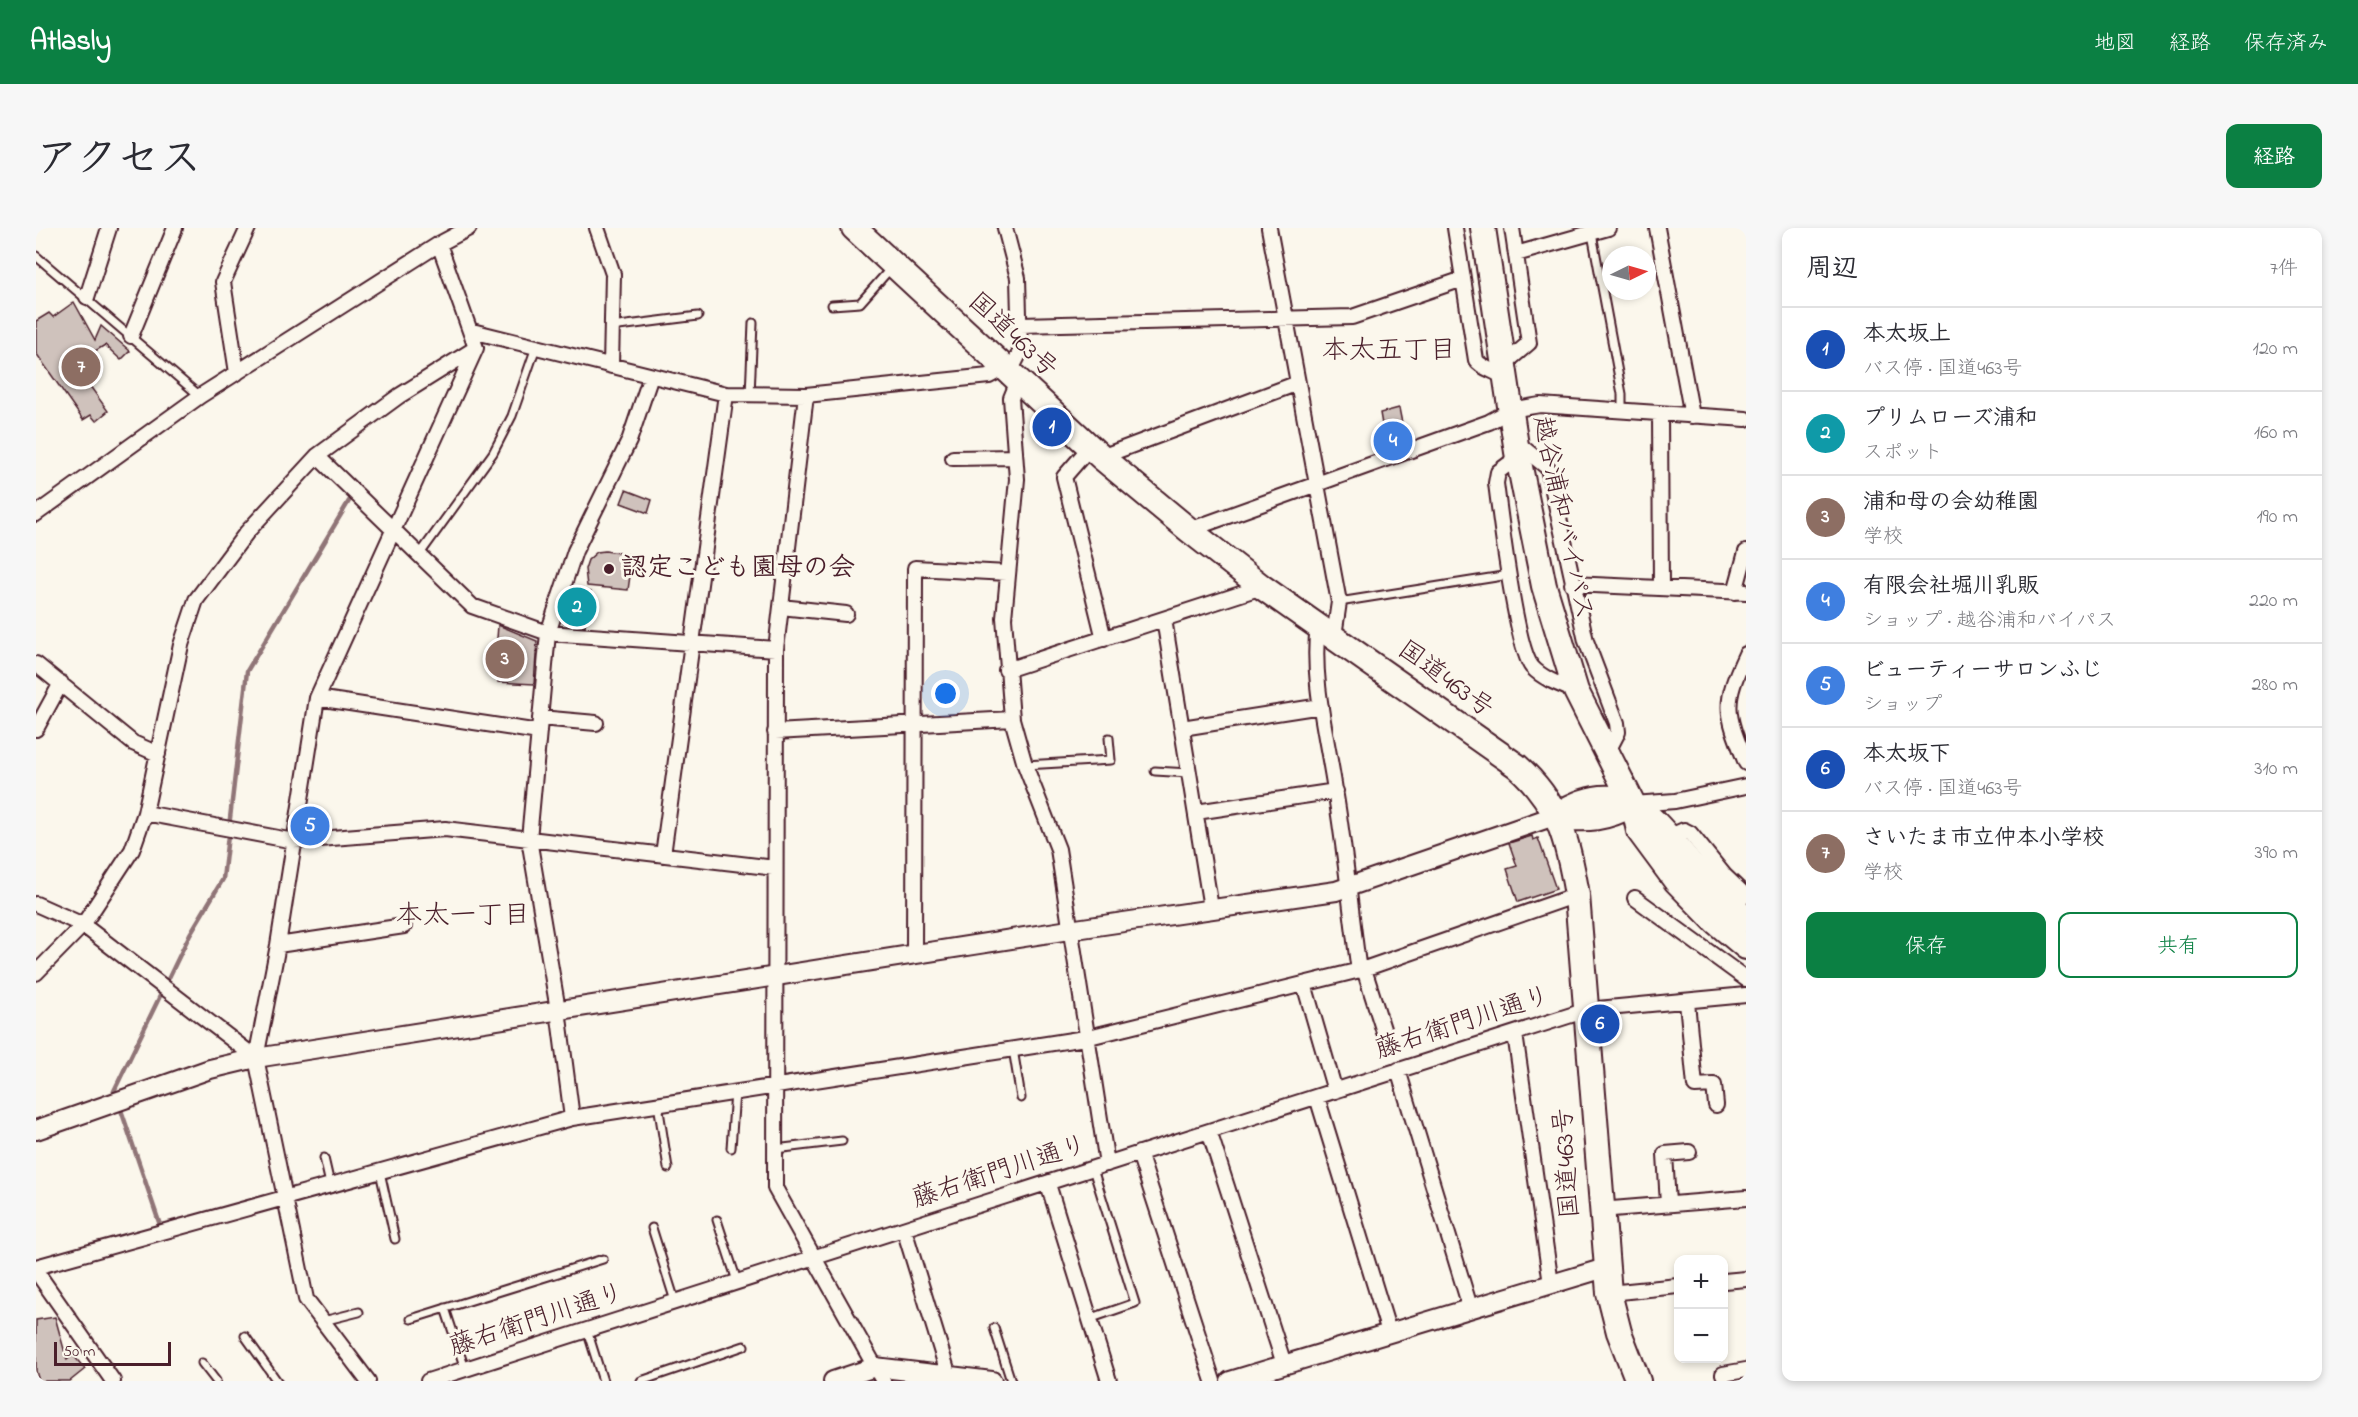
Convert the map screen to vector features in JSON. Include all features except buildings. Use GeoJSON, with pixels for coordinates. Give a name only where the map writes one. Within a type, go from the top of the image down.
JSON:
{"type":"FeatureCollection","features":[{"type":"Feature","properties":{"kind":"highway","name":"国道463号"},"geometry":{"type":"LineString","coordinates":[[854,228],[1096,452],[1189,530],[1262,587],[1517,766],[1544,793],[1557,815],[1572,862],[1587,1010],[1600,1210],[1608,1293],[1619,1332],[1638,1381]]}},
{"type":"Feature","properties":{"kind":"highway","name":"越谷浦和バイパス"},"geometry":{"type":"LineString","coordinates":[[1483,228],[1517,446],[1544,586],[1576,692],[1606,755],[1633,804],[1636,826],[1676,881],[1716,922],[1746,947]]}},
{"type":"Feature","properties":{"kind":"highway"},"geometry":{"type":"LineString","coordinates":[[1557,815],[1575,804],[1611,797],[1633,804]]}},
{"type":"Feature","properties":{"kind":"highway","name":"越谷浦和バイパス"},"geometry":{"type":"LineString","coordinates":[[1633,804],[1652,816],[1695,868],[1746,919]]}},
{"type":"Feature","properties":{"kind":"street"},"geometry":{"type":"LineString","coordinates":[[87,297],[109,228]]}},
{"type":"Feature","properties":{"kind":"street"},"geometry":{"type":"LineString","coordinates":[[131,336],[175,228]]}},
{"type":"Feature","properties":{"kind":"street"},"geometry":{"type":"LineString","coordinates":[[237,373],[224,282],[248,228]]}},
{"type":"Feature","properties":{"kind":"street"},"geometry":{"type":"LineString","coordinates":[[36,514],[200,396],[439,244],[469,228]]}},
{"type":"Feature","properties":{"kind":"street"},"geometry":{"type":"LineString","coordinates":[[597,228],[613,274],[612,366]]}},
{"type":"Feature","properties":{"kind":"street"},"geometry":{"type":"LineString","coordinates":[[1005,228],[1018,278],[1020,326],[1020,352],[1012,375],[1011,398],[1017,479],[1004,618],[1006,670],[1011,719],[1025,765],[1058,849],[1085,1038],[1100,1166]]}},
{"type":"Feature","properties":{"kind":"street"},"geometry":{"type":"LineString","coordinates":[[1269,228],[1339,602],[1326,631],[1316,642],[1321,706],[1336,791],[1358,964],[1364,969],[1384,1032]]}},
{"type":"Feature","properties":{"kind":"street"},"geometry":{"type":"LineString","coordinates":[[1455,228],[1476,360],[1480,365],[1506,374],[1509,360],[1529,343],[1512,228]]}},
{"type":"Feature","properties":{"kind":"street"},"geometry":{"type":"LineString","coordinates":[[1516,254],[1589,231],[1608,228]]}},
{"type":"Feature","properties":{"kind":"street"},"geometry":{"type":"LineString","coordinates":[[1657,228],[1692,416]]}},
{"type":"Feature","properties":{"kind":"street"},"geometry":{"type":"LineString","coordinates":[[368,1381],[306,1299],[256,1058],[278,945],[317,698],[477,348],[439,244]]}},
{"type":"Feature","properties":{"kind":"street"},"geometry":{"type":"LineString","coordinates":[[1020,326],[1352,317],[1463,279]]}},
{"type":"Feature","properties":{"kind":"street"},"geometry":{"type":"LineString","coordinates":[[472,331],[726,394],[806,395],[1012,375]]}},
{"type":"Feature","properties":{"kind":"street"},"geometry":{"type":"LineString","coordinates":[[36,973],[84,925],[132,850],[145,813],[181,645],[196,600],[247,532],[317,456],[399,396],[477,348]]}},
{"type":"Feature","properties":{"kind":"street"},"geometry":{"type":"LineString","coordinates":[[572,1118],[558,1010],[529,839],[548,633],[575,551],[628,441],[651,376]]}},
{"type":"Feature","properties":{"kind":"street"},"geometry":{"type":"LineString","coordinates":[[1104,639],[1064,477],[1096,452],[1298,383]]}},
{"type":"Feature","properties":{"kind":"street"},"geometry":{"type":"LineString","coordinates":[[663,855],[690,643],[726,394]]}},
{"type":"Feature","properties":{"kind":"street"},"geometry":{"type":"LineString","coordinates":[[806,395],[776,649],[775,1188],[879,1374]]}},
{"type":"Feature","properties":{"kind":"street"},"geometry":{"type":"LineString","coordinates":[[1189,530],[1489,422],[1511,410],[1551,404],[1746,419]]}},
{"type":"Feature","properties":{"kind":"street"},"geometry":{"type":"LineString","coordinates":[[1659,413],[1661,588]]}},
{"type":"Feature","properties":{"kind":"street"},"geometry":{"type":"LineString","coordinates":[[1576,692],[1541,675],[1527,658],[1509,575],[1496,477],[1517,446],[1548,468],[1586,641],[1617,723],[1618,732],[1606,755]]}},
{"type":"Feature","properties":{"kind":"street"},"geometry":{"type":"LineString","coordinates":[[317,456],[472,606],[548,633],[776,649]]}},
{"type":"Feature","properties":{"kind":"street"},"geometry":{"type":"LineString","coordinates":[[953,458],[1015,457]]}},
{"type":"Feature","properties":{"kind":"street"},"geometry":{"type":"LineString","coordinates":[[1572,584],[1741,592],[1746,552]]}},
{"type":"Feature","properties":{"kind":"street"},"geometry":{"type":"LineString","coordinates":[[914,956],[915,568],[1007,573]]}},
{"type":"Feature","properties":{"kind":"street"},"geometry":{"type":"LineString","coordinates":[[1006,670],[1262,587]]}},
{"type":"Feature","properties":{"kind":"street"},"geometry":{"type":"LineString","coordinates":[[781,607],[846,614]]}},
{"type":"Feature","properties":{"kind":"street"},"geometry":{"type":"LineString","coordinates":[[1164,619],[1211,908]]}},
{"type":"Feature","properties":{"kind":"street"},"geometry":{"type":"LineString","coordinates":[[1745,657],[1728,701],[1730,720],[1746,763]]}},
{"type":"Feature","properties":{"kind":"street"},"geometry":{"type":"LineString","coordinates":[[36,664],[62,682],[134,743],[158,754]]}},
{"type":"Feature","properties":{"kind":"street"},"geometry":{"type":"LineString","coordinates":[[36,729],[62,682]]}},
{"type":"Feature","properties":{"kind":"street"},"geometry":{"type":"LineString","coordinates":[[317,698],[539,732]]}},
{"type":"Feature","properties":{"kind":"street"},"geometry":{"type":"LineString","coordinates":[[1182,728],[1321,706]]}},
{"type":"Feature","properties":{"kind":"street"},"geometry":{"type":"LineString","coordinates":[[540,717],[596,723]]}},
{"type":"Feature","properties":{"kind":"street"},"geometry":{"type":"LineString","coordinates":[[775,732],[1011,719]]}},
{"type":"Feature","properties":{"kind":"street"},"geometry":{"type":"LineString","coordinates":[[1633,804],[1675,801],[1746,786]]}},
{"type":"Feature","properties":{"kind":"street"},"geometry":{"type":"LineString","coordinates":[[1196,812],[1336,791]]}},
{"type":"Feature","properties":{"kind":"street"},"geometry":{"type":"LineString","coordinates":[[145,813],[294,841],[445,829],[775,868]]}},
{"type":"Feature","properties":{"kind":"street"},"geometry":{"type":"LineString","coordinates":[[36,1130],[210,1069],[256,1058],[1348,888],[1557,815]]}},
{"type":"Feature","properties":{"kind":"street"},"geometry":{"type":"LineString","coordinates":[[1668,837],[1684,830],[1690,833],[1724,875],[1746,896]]}},
{"type":"Feature","properties":{"kind":"street"},"geometry":{"type":"LineString","coordinates":[[113,1381],[36,1269],[285,1196],[572,1118],[1085,1038],[1364,969],[1577,895]]}},
{"type":"Feature","properties":{"kind":"street"},"geometry":{"type":"LineString","coordinates":[[1635,898],[1746,979]]}},
{"type":"Feature","properties":{"kind":"street"},"geometry":{"type":"LineString","coordinates":[[36,904],[84,925],[256,1058]]}},
{"type":"Feature","properties":{"kind":"street"},"geometry":{"type":"LineString","coordinates":[[278,945],[404,926]]}},
{"type":"Feature","properties":{"kind":"street"},"geometry":{"type":"LineString","coordinates":[[1304,984],[1335,1091]]}},
{"type":"Feature","properties":{"kind":"street","name":"藤右衛門川通り"},"geometry":{"type":"LineString","coordinates":[[428,1381],[1587,1010],[1746,995]]}},
{"type":"Feature","properties":{"kind":"street"},"geometry":{"type":"LineString","coordinates":[[1687,1002],[1695,1086],[1714,1085],[1716,1105]]}},
{"type":"Feature","properties":{"kind":"street"},"geometry":{"type":"LineString","coordinates":[[1515,1034],[1551,1284]]}},
{"type":"Feature","properties":{"kind":"street"},"geometry":{"type":"LineString","coordinates":[[1398,1070],[1470,1307]]}},
{"type":"Feature","properties":{"kind":"street"},"geometry":{"type":"LineString","coordinates":[[1317,1097],[1389,1332]]}},
{"type":"Feature","properties":{"kind":"street"},"geometry":{"type":"LineString","coordinates":[[1209,1131],[1284,1364]]}},
{"type":"Feature","properties":{"kind":"street"},"geometry":{"type":"LineString","coordinates":[[1668,1204],[1665,1154],[1689,1152]]}},
{"type":"Feature","properties":{"kind":"street"},"geometry":{"type":"LineString","coordinates":[[1139,1153],[1213,1381]]}},
{"type":"Feature","properties":{"kind":"street"},"geometry":{"type":"LineString","coordinates":[[1048,1184],[1109,1381]]}},
{"type":"Feature","properties":{"kind":"street"},"geometry":{"type":"LineString","coordinates":[[1600,1210],[1746,1197]]}},
{"type":"Feature","properties":{"kind":"street"},"geometry":{"type":"LineString","coordinates":[[904,1229],[949,1376]]}},
{"type":"Feature","properties":{"kind":"street"},"geometry":{"type":"LineString","coordinates":[[1230,1381],[1605,1268]]}},
{"type":"Feature","properties":{"kind":"street"},"geometry":{"type":"LineString","coordinates":[[1728,1281],[1746,1279]]}},
{"type":"Feature","properties":{"kind":"street"},"geometry":{"type":"LineString","coordinates":[[1608,1293],[1674,1286]]}},
{"type":"Feature","properties":{"kind":"street"},"geometry":{"type":"LineString","coordinates":[[1723,1374],[1746,1370]]}},
{"type":"Feature","properties":{"kind":"street"},"geometry":{"type":"LineString","coordinates":[[833,1381],[879,1374],[949,1376],[992,1381]]}},
{"type":"Feature","properties":{"kind":"lane"},"geometry":{"type":"LineString","coordinates":[[1589,231],[1596,250],[1622,394],[1622,410]]}},
{"type":"Feature","properties":{"kind":"lane"},"geometry":{"type":"LineString","coordinates":[[36,255],[200,396]]}},
{"type":"Feature","properties":{"kind":"lane"},"geometry":{"type":"LineString","coordinates":[[832,305],[860,303],[894,265]]}},
{"type":"Feature","properties":{"kind":"lane"},"geometry":{"type":"LineString","coordinates":[[611,327],[698,315]]}},
{"type":"Feature","properties":{"kind":"lane"},"geometry":{"type":"LineString","coordinates":[[750,395],[753,323]]}},
{"type":"Feature","properties":{"kind":"lane"},"geometry":{"type":"LineString","coordinates":[[420,554],[494,453],[512,416],[536,347]]}},
{"type":"Feature","properties":{"kind":"lane"},"geometry":{"type":"LineString","coordinates":[[1339,602],[1509,575]]}},
{"type":"Feature","properties":{"kind":"lane"},"geometry":{"type":"LineString","coordinates":[[1025,765],[1111,760],[1109,738]]}},
{"type":"Feature","properties":{"kind":"lane"},"geometry":{"type":"LineString","coordinates":[[1155,771],[1190,773]]}},
{"type":"Feature","properties":{"kind":"lane"},"geometry":{"type":"LineString","coordinates":[[1013,1049],[1021,1098]]}},
{"type":"Feature","properties":{"kind":"lane"},"geometry":{"type":"LineString","coordinates":[[731,1148],[735,1092]]}},
{"type":"Feature","properties":{"kind":"lane"},"geometry":{"type":"LineString","coordinates":[[658,1104],[668,1168]]}},
{"type":"Feature","properties":{"kind":"lane"},"geometry":{"type":"LineString","coordinates":[[775,1149],[842,1141]]}},
{"type":"Feature","properties":{"kind":"lane"},"geometry":{"type":"LineString","coordinates":[[324,1158],[330,1184]]}},
{"type":"Feature","properties":{"kind":"lane"},"geometry":{"type":"LineString","coordinates":[[1089,1319],[1135,1303],[1100,1166]]}},
{"type":"Feature","properties":{"kind":"lane"},"geometry":{"type":"LineString","coordinates":[[379,1170],[395,1239]]}},
{"type":"Feature","properties":{"kind":"lane"},"geometry":{"type":"LineString","coordinates":[[717,1220],[737,1281]]}},
{"type":"Feature","properties":{"kind":"lane"},"geometry":{"type":"LineString","coordinates":[[652,1228],[675,1301]]}},
{"type":"Feature","properties":{"kind":"lane"},"geometry":{"type":"LineString","coordinates":[[411,1319],[603,1259]]}},
{"type":"Feature","properties":{"kind":"lane"},"geometry":{"type":"LineString","coordinates":[[445,1308],[465,1369]]}},
{"type":"Feature","properties":{"kind":"lane"},"geometry":{"type":"LineString","coordinates":[[323,1322],[359,1312]]}},
{"type":"Feature","properties":{"kind":"lane"},"geometry":{"type":"LineString","coordinates":[[994,1328],[1011,1381]]}},
{"type":"Feature","properties":{"kind":"lane"},"geometry":{"type":"LineString","coordinates":[[587,1330],[603,1381]]}},
{"type":"Feature","properties":{"kind":"lane"},"geometry":{"type":"LineString","coordinates":[[245,1336],[277,1381]]}},
{"type":"Feature","properties":{"kind":"lane"},"geometry":{"type":"LineString","coordinates":[[641,1381],[744,1346]]}},
{"type":"Feature","properties":{"kind":"lane"},"geometry":{"type":"LineString","coordinates":[[202,1363],[216,1381]]}},
{"type":"Feature","properties":{"kind":"waterway"},"geometry":{"type":"LineString","coordinates":[[116,1096],[114,1091],[190,934],[223,879],[247,671],[349,501]]}},
{"type":"Feature","properties":{"kind":"waterway"},"geometry":{"type":"LineString","coordinates":[[119,1104],[160,1225]]}},
{"type":"Feature","properties":{"kind":"place","name":"さいたま市立仲本小学校"},"geometry":{"type":"Point","coordinates":[81,367]}},
{"type":"Feature","properties":{"kind":"place","name":"本太坂上"},"geometry":{"type":"Point","coordinates":[1052,427]}},
{"type":"Feature","properties":{"kind":"place","name":"有限会社堀川乳販"},"geometry":{"type":"Point","coordinates":[1393,441]}},
{"type":"Feature","properties":{"kind":"place","name":"認定こども園母の会"},"geometry":{"type":"Point","coordinates":[609,569]}},
{"type":"Feature","properties":{"kind":"place","name":"プリムローズ浦和"},"geometry":{"type":"Point","coordinates":[577,607]}},
{"type":"Feature","properties":{"kind":"place","name":"浦和母の会幼稚園"},"geometry":{"type":"Point","coordinates":[505,659]}},
{"type":"Feature","properties":{"kind":"place","name":"ビューティーサロンふじ"},"geometry":{"type":"Point","coordinates":[310,826]}},
{"type":"Feature","properties":{"kind":"place","name":"本太坂下"},"geometry":{"type":"Point","coordinates":[1600,1024]}},
{"type":"Feature","properties":{"kind":"district","name":"本太五丁目"},"geometry":{"type":"Point","coordinates":[1389,351]}},
{"type":"Feature","properties":{"kind":"district","name":"本太一丁目"},"geometry":{"type":"Point","coordinates":[463,916]}}]}
